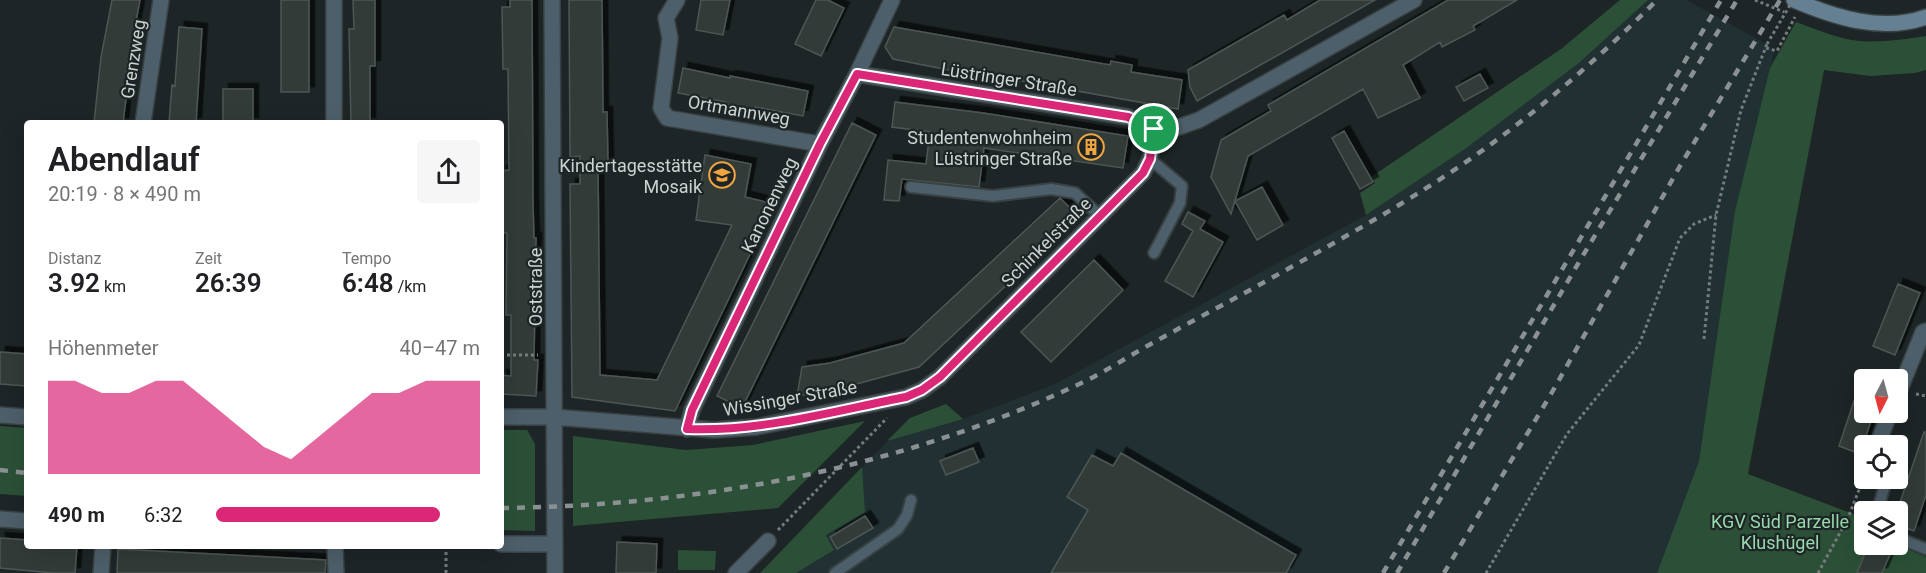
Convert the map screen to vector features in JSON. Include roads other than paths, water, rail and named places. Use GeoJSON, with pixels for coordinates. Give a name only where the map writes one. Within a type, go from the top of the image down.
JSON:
{"type":"FeatureCollection","features":[{"type":"Feature","properties":{"kind":"main road"},"geometry":{"type":"LineString","coordinates":[[1793,0],[1830,15],[1861,21],[1888,23],[1926,17]]}},
{"type":"Feature","properties":{"kind":"street","name":"Grenzweg"},"geometry":{"type":"LineString","coordinates":[[143,120],[161,0]]}},
{"type":"Feature","properties":{"kind":"street"},"geometry":{"type":"LineString","coordinates":[[334,0],[334,120]]}},
{"type":"Feature","properties":{"kind":"street","name":"Oststraße"},"geometry":{"type":"LineString","coordinates":[[552,0],[555,573]]}},
{"type":"Feature","properties":{"kind":"street","name":"Ortmannweg"},"geometry":{"type":"LineString","coordinates":[[677,0],[666,18],[670,38],[661,108],[667,118],[820,144]]}},
{"type":"Feature","properties":{"kind":"street","name":"Kanonenweg"},"geometry":{"type":"LineString","coordinates":[[687,429],[692,410],[892,0]]}},
{"type":"Feature","properties":{"kind":"street"},"geometry":{"type":"LineString","coordinates":[[1154,129],[1179,127],[1199,120],[1414,0]]}},
{"type":"Feature","properties":{"kind":"street","name":"Lüstringer Straße"},"geometry":{"type":"LineString","coordinates":[[857,74],[1128,117],[1154,129]]}},
{"type":"Feature","properties":{"kind":"street","name":"Schinkelstraße"},"geometry":{"type":"LineString","coordinates":[[906,397],[922,390],[940,377],[1143,173],[1150,159],[1154,129]]}},
{"type":"Feature","properties":{"kind":"street"},"geometry":{"type":"LineString","coordinates":[[1908,369],[1923,332],[1926,331]]}},
{"type":"Feature","properties":{"kind":"street","name":"Wissinger Straße"},"geometry":{"type":"LineString","coordinates":[[504,417],[554,417],[714,430],[756,427],[906,397]]}},
{"type":"Feature","properties":{"kind":"street"},"geometry":{"type":"LineString","coordinates":[[0,415],[24,417]]}},
{"type":"Feature","properties":{"kind":"street"},"geometry":{"type":"LineString","coordinates":[[0,519],[24,521]]}},
{"type":"Feature","properties":{"kind":"street"},"geometry":{"type":"LineString","coordinates":[[736,573],[768,541]]}},
{"type":"Feature","properties":{"kind":"street"},"geometry":{"type":"LineString","coordinates":[[504,544],[555,544]]}},
{"type":"Feature","properties":{"kind":"street"},"geometry":{"type":"LineString","coordinates":[[100,573],[103,549]]}},
{"type":"Feature","properties":{"kind":"street"},"geometry":{"type":"LineString","coordinates":[[335,549],[336,573]]}},
{"type":"Feature","properties":{"kind":"lane"},"geometry":{"type":"LineString","coordinates":[[1150,159],[1182,186],[1180,203],[1154,253]]}},
{"type":"Feature","properties":{"kind":"lane"},"geometry":{"type":"LineString","coordinates":[[910,187],[993,196],[1051,189],[1075,193],[1099,215]]}},
{"type":"Feature","properties":{"kind":"lane"},"geometry":{"type":"LineString","coordinates":[[835,573],[898,529],[907,515],[911,500]]}},
{"type":"Feature","properties":{"kind":"lane"},"geometry":{"type":"LineString","coordinates":[[1908,542],[1926,549]]}},
{"type":"Feature","properties":{"kind":"railway"},"geometry":{"type":"LineString","coordinates":[[504,508],[575,506],[648,500],[795,477],[867,461],[938,440],[1007,415],[1075,386],[1329,246],[1449,174],[1546,102],[1657,0]]}},
{"type":"Feature","properties":{"kind":"railway"},"geometry":{"type":"LineString","coordinates":[[1383,573],[1721,0]]}},
{"type":"Feature","properties":{"kind":"railway"},"geometry":{"type":"LineString","coordinates":[[1397,573],[1582,257],[1737,0]]}},
{"type":"Feature","properties":{"kind":"railway"},"geometry":{"type":"LineString","coordinates":[[1444,573],[1551,394],[1680,166],[1780,0]]}},
{"type":"Feature","properties":{"kind":"railway"},"geometry":{"type":"LineString","coordinates":[[0,470],[24,473]]}},
{"type":"Feature","properties":{"kind":"place","name":"Studentenwohnheim Lüstringer Straße"},"geometry":{"type":"Point","coordinates":[1091,147]}},
{"type":"Feature","properties":{"kind":"place","name":"Kindertagesstätte Mosaik"},"geometry":{"type":"Point","coordinates":[722,175]}},
{"type":"Feature","properties":{"kind":"park label","name":"KGV Süd Parzelle Klushügel"},"geometry":{"type":"Point","coordinates":[1780,531]}}]}
